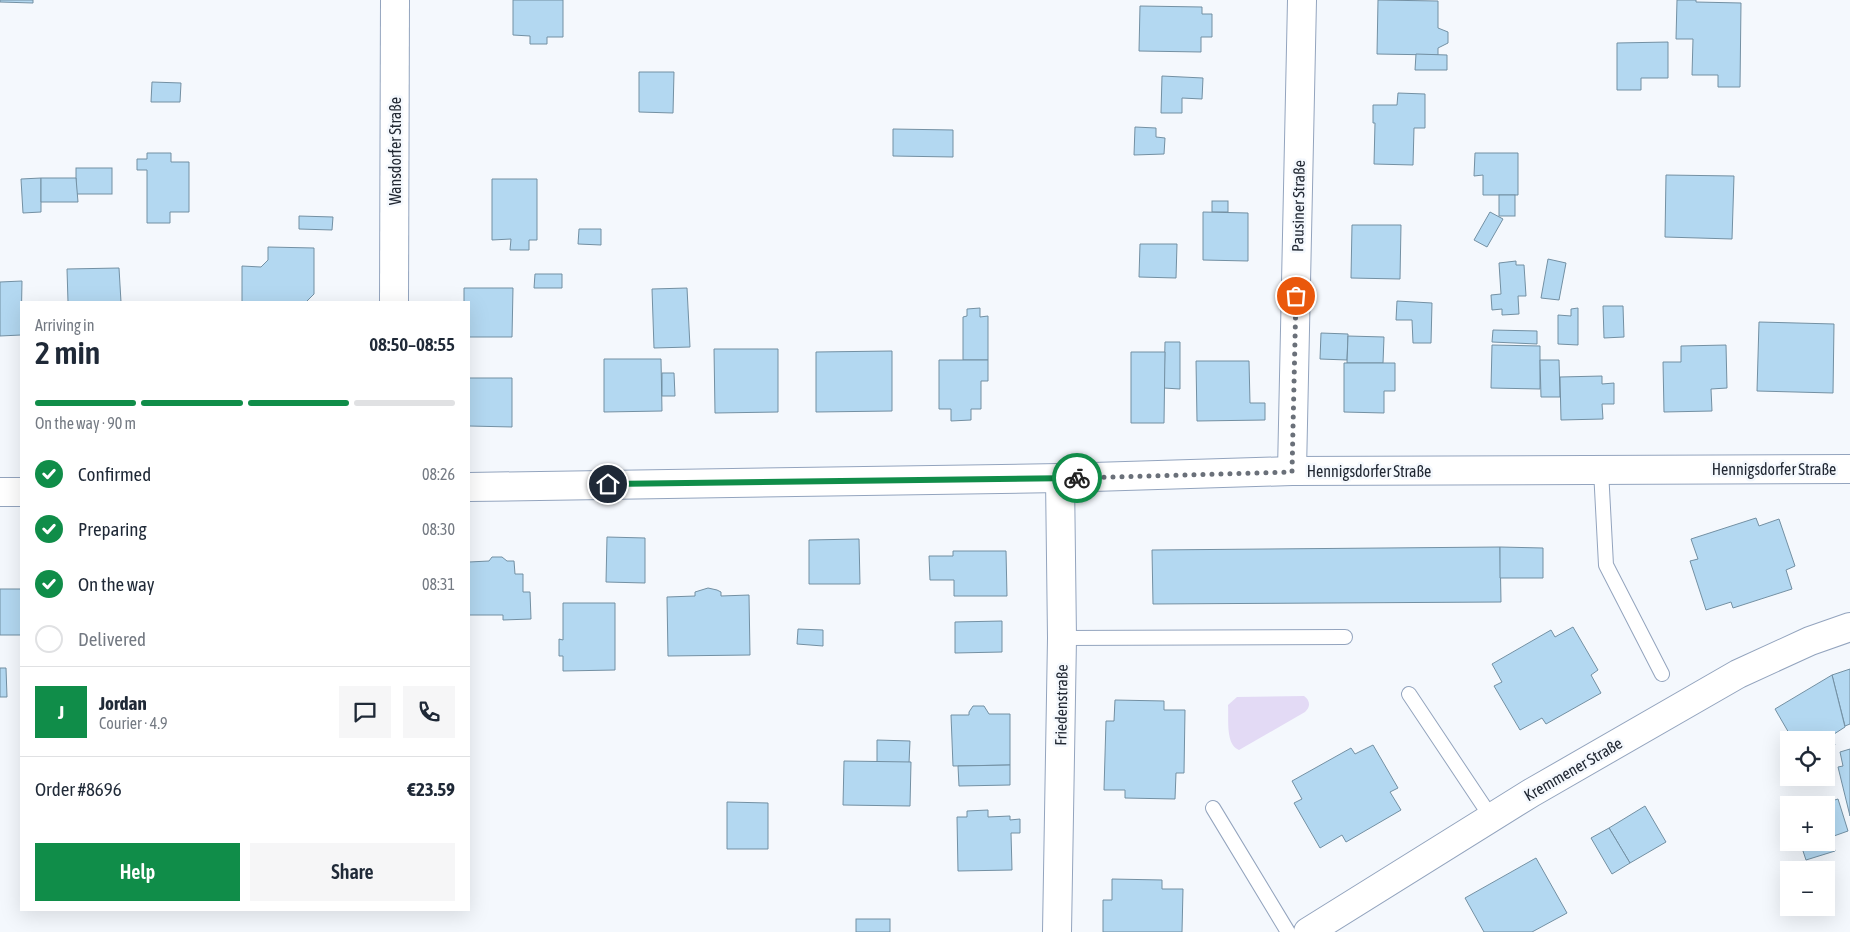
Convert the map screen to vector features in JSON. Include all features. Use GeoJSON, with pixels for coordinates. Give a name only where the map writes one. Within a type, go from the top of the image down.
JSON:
{"type":"FeatureCollection","features":[{"type":"Feature","properties":{"kind":"street","name":"Wansdorfer Straße"},"geometry":{"type":"LineString","coordinates":[[394,301],[396,0]]}},
{"type":"Feature","properties":{"kind":"street","name":"Pausiner Straße"},"geometry":{"type":"LineString","coordinates":[[1292,472],[1302,0]]}},
{"type":"Feature","properties":{"kind":"street","name":"Hennigsdorfer Straße"},"geometry":{"type":"LineString","coordinates":[[470,487],[1060,478],[1292,472],[1850,469]]}},
{"type":"Feature","properties":{"kind":"street","name":"Friedenstraße"},"geometry":{"type":"LineString","coordinates":[[1058,932],[1062,638],[1060,478]]}},
{"type":"Feature","properties":{"kind":"street"},"geometry":{"type":"LineString","coordinates":[[0,492],[20,492]]}},
{"type":"Feature","properties":{"kind":"street","name":"Kremmener Straße"},"geometry":{"type":"LineString","coordinates":[[1308,932],[1491,817],[1738,674],[1810,641],[1850,627]]}},
{"type":"Feature","properties":{"kind":"lane"},"geometry":{"type":"LineString","coordinates":[[1601,470],[1606,565],[1662,674]]}},
{"type":"Feature","properties":{"kind":"lane"},"geometry":{"type":"LineString","coordinates":[[1062,638],[1345,637]]}},
{"type":"Feature","properties":{"kind":"lane"},"geometry":{"type":"LineString","coordinates":[[1409,694],[1491,817]]}},
{"type":"Feature","properties":{"kind":"lane"},"geometry":{"type":"LineString","coordinates":[[1213,808],[1288,932]]}},
{"type":"Feature","properties":{"kind":"shaded area"},"geometry":{"type":"Polygon","coordinates":[[[1304,696],[1308,699],[1309,704],[1305,712],[1239,750],[1232,743],[1228,724],[1228,705],[1237,697],[1304,696]]]}},
{"type":"Feature","properties":{"kind":"building"},"geometry":{"type":"Polygon","coordinates":[[[0,0],[33,0],[33,3],[0,2],[0,0]]]}},
{"type":"Feature","properties":{"kind":"building"},"geometry":{"type":"Polygon","coordinates":[[[513,0],[563,0],[563,37],[547,37],[547,44],[530,44],[530,36],[513,35],[513,0]]]}},
{"type":"Feature","properties":{"kind":"building"},"geometry":{"type":"Polygon","coordinates":[[[1378,0],[1438,1],[1438,28],[1448,32],[1448,43],[1438,48],[1438,55],[1377,54],[1378,0]]]}},
{"type":"Feature","properties":{"kind":"building"},"geometry":{"type":"Polygon","coordinates":[[[1677,0],[1741,3],[1740,87],[1718,87],[1718,75],[1692,75],[1693,39],[1676,39],[1677,0]]]}},
{"type":"Feature","properties":{"kind":"building"},"geometry":{"type":"Polygon","coordinates":[[[1140,6],[1202,7],[1202,14],[1212,14],[1212,37],[1201,37],[1201,52],[1139,51],[1140,6]]]}},
{"type":"Feature","properties":{"kind":"building"},"geometry":{"type":"Polygon","coordinates":[[[1668,42],[1668,78],[1641,78],[1641,90],[1617,90],[1617,43],[1668,42]]]}},
{"type":"Feature","properties":{"kind":"building"},"geometry":{"type":"Polygon","coordinates":[[[1416,54],[1447,55],[1447,70],[1415,70],[1416,54]]]}},
{"type":"Feature","properties":{"kind":"building"},"geometry":{"type":"Polygon","coordinates":[[[639,72],[674,72],[673,113],[639,112],[639,72]]]}},
{"type":"Feature","properties":{"kind":"building"},"geometry":{"type":"Polygon","coordinates":[[[1162,76],[1203,78],[1202,99],[1182,98],[1182,113],[1161,113],[1162,76]]]}},
{"type":"Feature","properties":{"kind":"building"},"geometry":{"type":"Polygon","coordinates":[[[152,82],[181,83],[180,102],[151,102],[152,82]]]}},
{"type":"Feature","properties":{"kind":"building"},"geometry":{"type":"Polygon","coordinates":[[[1398,93],[1425,94],[1425,128],[1414,128],[1413,165],[1374,164],[1375,123],[1373,123],[1373,105],[1397,105],[1398,93]]]}},
{"type":"Feature","properties":{"kind":"building"},"geometry":{"type":"Polygon","coordinates":[[[1135,127],[1156,128],[1156,137],[1165,138],[1164,154],[1134,155],[1135,127]]]}},
{"type":"Feature","properties":{"kind":"building"},"geometry":{"type":"Polygon","coordinates":[[[893,129],[953,130],[953,157],[893,156],[893,129]]]}},
{"type":"Feature","properties":{"kind":"building"},"geometry":{"type":"Polygon","coordinates":[[[147,153],[171,153],[171,162],[189,162],[189,212],[170,212],[170,223],[147,223],[147,170],[137,170],[137,159],[147,159],[147,153]]]}},
{"type":"Feature","properties":{"kind":"building"},"geometry":{"type":"Polygon","coordinates":[[[1475,153],[1518,153],[1518,195],[1483,195],[1483,175],[1474,176],[1475,153]]]}},
{"type":"Feature","properties":{"kind":"building"},"geometry":{"type":"Polygon","coordinates":[[[76,168],[112,168],[112,194],[76,194],[76,168]]]}},
{"type":"Feature","properties":{"kind":"building"},"geometry":{"type":"Polygon","coordinates":[[[1666,175],[1734,176],[1732,239],[1665,237],[1666,175]]]}},
{"type":"Feature","properties":{"kind":"building"},"geometry":{"type":"Polygon","coordinates":[[[41,178],[41,212],[23,213],[21,179],[41,178]]]}},
{"type":"Feature","properties":{"kind":"building"},"geometry":{"type":"Polygon","coordinates":[[[41,178],[76,178],[78,202],[41,202],[41,178]]]}},
{"type":"Feature","properties":{"kind":"building"},"geometry":{"type":"Polygon","coordinates":[[[492,179],[537,179],[537,240],[529,240],[529,250],[510,250],[511,239],[492,240],[492,179]]]}},
{"type":"Feature","properties":{"kind":"building"},"geometry":{"type":"Polygon","coordinates":[[[1499,195],[1515,195],[1515,216],[1499,216],[1499,195]]]}},
{"type":"Feature","properties":{"kind":"building"},"geometry":{"type":"Polygon","coordinates":[[[1212,201],[1228,201],[1228,212],[1212,212],[1212,201]]]}},
{"type":"Feature","properties":{"kind":"building"},"geometry":{"type":"Polygon","coordinates":[[[1203,212],[1248,213],[1248,261],[1203,260],[1203,212]]]}},
{"type":"Feature","properties":{"kind":"building"},"geometry":{"type":"Polygon","coordinates":[[[1490,212],[1503,219],[1487,247],[1474,240],[1490,212]]]}},
{"type":"Feature","properties":{"kind":"building"},"geometry":{"type":"Polygon","coordinates":[[[299,216],[333,217],[332,230],[299,229],[299,216]]]}},
{"type":"Feature","properties":{"kind":"building"},"geometry":{"type":"Polygon","coordinates":[[[1352,225],[1401,225],[1400,279],[1351,278],[1352,225]]]}},
{"type":"Feature","properties":{"kind":"building"},"geometry":{"type":"Polygon","coordinates":[[[579,229],[601,229],[601,245],[578,244],[579,229]]]}},
{"type":"Feature","properties":{"kind":"building"},"geometry":{"type":"Polygon","coordinates":[[[1140,244],[1177,244],[1176,278],[1139,277],[1140,244]]]}},
{"type":"Feature","properties":{"kind":"building"},"geometry":{"type":"Polygon","coordinates":[[[268,247],[314,248],[314,294],[307,301],[242,301],[242,266],[261,267],[268,260],[268,247]]]}},
{"type":"Feature","properties":{"kind":"building"},"geometry":{"type":"Polygon","coordinates":[[[1548,259],[1566,263],[1559,300],[1541,298],[1548,259]]]}},
{"type":"Feature","properties":{"kind":"building"},"geometry":{"type":"Polygon","coordinates":[[[1516,261],[1516,265],[1524,265],[1526,296],[1518,296],[1519,314],[1502,315],[1502,309],[1492,310],[1491,295],[1501,294],[1499,263],[1516,261]]]}},
{"type":"Feature","properties":{"kind":"building"},"geometry":{"type":"Polygon","coordinates":[[[119,268],[121,301],[68,301],[67,269],[119,268]]]}},
{"type":"Feature","properties":{"kind":"building"},"geometry":{"type":"Polygon","coordinates":[[[535,274],[562,274],[562,288],[534,288],[535,274]]]}},
{"type":"Feature","properties":{"kind":"building"},"geometry":{"type":"Polygon","coordinates":[[[22,281],[20,335],[0,336],[0,282],[22,281]]]}},
{"type":"Feature","properties":{"kind":"building"},"geometry":{"type":"Polygon","coordinates":[[[464,288],[513,288],[512,337],[470,337],[470,301],[464,301],[464,288]]]}},
{"type":"Feature","properties":{"kind":"building"},"geometry":{"type":"Polygon","coordinates":[[[687,288],[690,347],[654,348],[652,289],[687,288]]]}},
{"type":"Feature","properties":{"kind":"building"},"geometry":{"type":"Polygon","coordinates":[[[1397,301],[1432,303],[1431,343],[1413,343],[1412,320],[1396,320],[1397,301]]]}},
{"type":"Feature","properties":{"kind":"building"},"geometry":{"type":"Polygon","coordinates":[[[1603,306],[1623,306],[1624,337],[1604,338],[1603,306]]]}},
{"type":"Feature","properties":{"kind":"building"},"geometry":{"type":"Polygon","coordinates":[[[980,308],[980,317],[988,316],[988,360],[963,360],[963,317],[967,316],[967,309],[980,308]]]}},
{"type":"Feature","properties":{"kind":"building"},"geometry":{"type":"Polygon","coordinates":[[[1578,308],[1578,345],[1558,344],[1558,315],[1571,316],[1571,309],[1578,308]]]}},
{"type":"Feature","properties":{"kind":"building"},"geometry":{"type":"Polygon","coordinates":[[[1759,322],[1834,324],[1833,393],[1757,391],[1759,322]]]}},
{"type":"Feature","properties":{"kind":"building"},"geometry":{"type":"Polygon","coordinates":[[[1493,330],[1537,331],[1537,344],[1492,342],[1493,330]]]}},
{"type":"Feature","properties":{"kind":"building"},"geometry":{"type":"Polygon","coordinates":[[[1321,333],[1348,334],[1347,360],[1320,359],[1321,333]]]}},
{"type":"Feature","properties":{"kind":"building"},"geometry":{"type":"Polygon","coordinates":[[[1348,336],[1384,337],[1383,363],[1347,363],[1348,336]]]}},
{"type":"Feature","properties":{"kind":"building"},"geometry":{"type":"Polygon","coordinates":[[[1165,342],[1180,342],[1180,389],[1164,388],[1165,342]]]}},
{"type":"Feature","properties":{"kind":"building"},"geometry":{"type":"Polygon","coordinates":[[[1492,345],[1540,346],[1540,389],[1491,388],[1492,345]]]}},
{"type":"Feature","properties":{"kind":"building"},"geometry":{"type":"Polygon","coordinates":[[[1726,345],[1727,388],[1711,389],[1712,411],[1664,412],[1663,362],[1681,362],[1681,346],[1726,345]]]}},
{"type":"Feature","properties":{"kind":"building"},"geometry":{"type":"Polygon","coordinates":[[[714,349],[778,349],[778,412],[715,413],[714,349]]]}},
{"type":"Feature","properties":{"kind":"building"},"geometry":{"type":"Polygon","coordinates":[[[892,351],[892,411],[816,412],[816,352],[892,351]]]}},
{"type":"Feature","properties":{"kind":"building"},"geometry":{"type":"Polygon","coordinates":[[[1131,352],[1165,352],[1164,423],[1131,423],[1131,352]]]}},
{"type":"Feature","properties":{"kind":"building"},"geometry":{"type":"Polygon","coordinates":[[[604,359],[661,359],[662,411],[604,412],[604,359]]]}},
{"type":"Feature","properties":{"kind":"building"},"geometry":{"type":"Polygon","coordinates":[[[939,360],[988,360],[988,381],[981,381],[981,409],[971,409],[971,420],[951,421],[951,409],[939,409],[939,360]]]}},
{"type":"Feature","properties":{"kind":"building"},"geometry":{"type":"Polygon","coordinates":[[[1540,360],[1559,360],[1560,397],[1541,397],[1540,360]]]}},
{"type":"Feature","properties":{"kind":"building"},"geometry":{"type":"Polygon","coordinates":[[[1196,361],[1249,361],[1250,403],[1265,403],[1265,420],[1197,421],[1196,361]]]}},
{"type":"Feature","properties":{"kind":"building"},"geometry":{"type":"Polygon","coordinates":[[[1344,363],[1395,363],[1395,391],[1384,391],[1384,413],[1344,412],[1344,363]]]}},
{"type":"Feature","properties":{"kind":"building"},"geometry":{"type":"Polygon","coordinates":[[[662,373],[674,373],[675,396],[662,396],[662,373]]]}},
{"type":"Feature","properties":{"kind":"building"},"geometry":{"type":"Polygon","coordinates":[[[1602,376],[1602,384],[1614,383],[1614,404],[1602,404],[1603,419],[1561,420],[1560,377],[1602,376]]]}},
{"type":"Feature","properties":{"kind":"building"},"geometry":{"type":"Polygon","coordinates":[[[470,378],[512,378],[512,427],[470,426],[470,378]]]}},
{"type":"Feature","properties":{"kind":"building"},"geometry":{"type":"Polygon","coordinates":[[[1756,518],[1759,526],[1779,519],[1795,566],[1786,570],[1792,589],[1733,608],[1731,602],[1706,610],[1690,561],[1698,559],[1691,539],[1756,518]]]}},
{"type":"Feature","properties":{"kind":"building"},"geometry":{"type":"Polygon","coordinates":[[[607,537],[645,538],[645,583],[606,582],[607,537]]]}},
{"type":"Feature","properties":{"kind":"building"},"geometry":{"type":"Polygon","coordinates":[[[859,539],[860,584],[809,584],[809,540],[859,539]]]}},
{"type":"Feature","properties":{"kind":"building"},"geometry":{"type":"Polygon","coordinates":[[[1500,547],[1501,602],[1153,604],[1152,550],[1500,547]]]}},
{"type":"Feature","properties":{"kind":"building"},"geometry":{"type":"Polygon","coordinates":[[[1500,547],[1543,548],[1543,578],[1500,578],[1500,547]]]}},
{"type":"Feature","properties":{"kind":"building"},"geometry":{"type":"Polygon","coordinates":[[[953,551],[1006,551],[1007,596],[954,596],[954,580],[930,580],[929,556],[953,556],[953,551]]]}},
{"type":"Feature","properties":{"kind":"building"},"geometry":{"type":"Polygon","coordinates":[[[492,557],[502,557],[507,561],[514,561],[515,574],[523,574],[523,592],[530,592],[531,619],[503,620],[503,615],[470,615],[470,562],[489,561],[492,557]]]}},
{"type":"Feature","properties":{"kind":"building"},"geometry":{"type":"Polygon","coordinates":[[[708,588],[721,592],[721,596],[749,595],[750,655],[668,656],[667,597],[695,596],[695,592],[708,588]]]}},
{"type":"Feature","properties":{"kind":"building"},"geometry":{"type":"Polygon","coordinates":[[[0,589],[20,589],[20,635],[0,635],[0,589]]]}},
{"type":"Feature","properties":{"kind":"building"},"geometry":{"type":"Polygon","coordinates":[[[563,603],[615,603],[615,670],[563,671],[563,656],[559,656],[559,639],[563,640],[563,603]]]}},
{"type":"Feature","properties":{"kind":"building"},"geometry":{"type":"Polygon","coordinates":[[[1002,621],[1002,652],[955,653],[955,622],[1002,621]]]}},
{"type":"Feature","properties":{"kind":"building"},"geometry":{"type":"Polygon","coordinates":[[[1573,627],[1598,670],[1591,675],[1601,693],[1546,724],[1542,718],[1520,730],[1494,686],[1502,682],[1492,664],[1551,630],[1555,637],[1573,627]]]}},
{"type":"Feature","properties":{"kind":"building"},"geometry":{"type":"Polygon","coordinates":[[[798,629],[823,630],[823,646],[797,644],[798,629]]]}},
{"type":"Feature","properties":{"kind":"building"},"geometry":{"type":"Polygon","coordinates":[[[0,668],[6,668],[7,697],[0,697],[0,668]]]}},
{"type":"Feature","properties":{"kind":"building"},"geometry":{"type":"Polygon","coordinates":[[[1850,669],[1850,724],[1845,726],[1832,675],[1850,669]]]}},
{"type":"Feature","properties":{"kind":"building"},"geometry":{"type":"Polygon","coordinates":[[[1832,675],[1845,727],[1835,733],[1835,731],[1788,731],[1775,709],[1832,675]]]}},
{"type":"Feature","properties":{"kind":"building"},"geometry":{"type":"Polygon","coordinates":[[[1115,700],[1164,701],[1164,710],[1185,710],[1184,773],[1176,773],[1175,799],[1125,798],[1125,790],[1104,790],[1106,721],[1114,721],[1115,700]]]}},
{"type":"Feature","properties":{"kind":"building"},"geometry":{"type":"Polygon","coordinates":[[[973,706],[984,706],[989,714],[1010,714],[1010,765],[953,766],[951,715],[969,715],[973,706]]]}},
{"type":"Feature","properties":{"kind":"building"},"geometry":{"type":"Polygon","coordinates":[[[877,740],[910,741],[909,763],[877,763],[877,740]]]}},
{"type":"Feature","properties":{"kind":"building"},"geometry":{"type":"Polygon","coordinates":[[[1373,745],[1398,788],[1390,792],[1401,810],[1346,842],[1342,835],[1320,848],[1294,803],[1302,799],[1292,781],[1351,748],[1355,754],[1373,745]]]}},
{"type":"Feature","properties":{"kind":"building"},"geometry":{"type":"Polygon","coordinates":[[[1850,749],[1850,816],[1838,767],[1843,766],[1840,752],[1850,749]]]}},
{"type":"Feature","properties":{"kind":"building"},"geometry":{"type":"Polygon","coordinates":[[[844,761],[911,762],[910,806],[843,805],[844,761]]]}},
{"type":"Feature","properties":{"kind":"building"},"geometry":{"type":"Polygon","coordinates":[[[1010,765],[1010,785],[959,786],[958,766],[1010,765]]]}},
{"type":"Feature","properties":{"kind":"building"},"geometry":{"type":"Polygon","coordinates":[[[1838,799],[1848,831],[1835,836],[1835,800],[1838,799]]]}},
{"type":"Feature","properties":{"kind":"building"},"geometry":{"type":"Polygon","coordinates":[[[727,802],[768,803],[768,849],[727,849],[727,802]]]}},
{"type":"Feature","properties":{"kind":"building"},"geometry":{"type":"Polygon","coordinates":[[[1645,806],[1666,842],[1630,863],[1609,828],[1645,806]]]}},
{"type":"Feature","properties":{"kind":"building"},"geometry":{"type":"Polygon","coordinates":[[[988,810],[988,817],[1010,816],[1010,820],[1020,819],[1020,833],[1011,833],[1012,870],[958,871],[957,817],[967,817],[967,811],[988,810]]]}},
{"type":"Feature","properties":{"kind":"building"},"geometry":{"type":"Polygon","coordinates":[[[1609,828],[1630,863],[1612,874],[1591,838],[1609,828]]]}},
{"type":"Feature","properties":{"kind":"building"},"geometry":{"type":"Polygon","coordinates":[[[1803,851],[1835,851],[1806,860],[1803,851]]]}},
{"type":"Feature","properties":{"kind":"building"},"geometry":{"type":"Polygon","coordinates":[[[1536,858],[1567,913],[1532,932],[1484,932],[1465,898],[1536,858]]]}},
{"type":"Feature","properties":{"kind":"building"},"geometry":{"type":"Polygon","coordinates":[[[1112,879],[1162,880],[1162,889],[1183,889],[1182,932],[1103,932],[1103,900],[1112,900],[1112,879]]]}},
{"type":"Feature","properties":{"kind":"building"},"geometry":{"type":"Polygon","coordinates":[[[856,919],[890,919],[890,932],[856,932],[856,919]]]}},
{"type":"Feature","properties":{"kind":"way so far"},"geometry":{"type":"LineString","coordinates":[[1077,478],[1292,472],[1296,296]]}},
{"type":"Feature","properties":{"kind":"route"},"geometry":{"type":"LineString","coordinates":[[608,484],[1077,478]]}}]}
